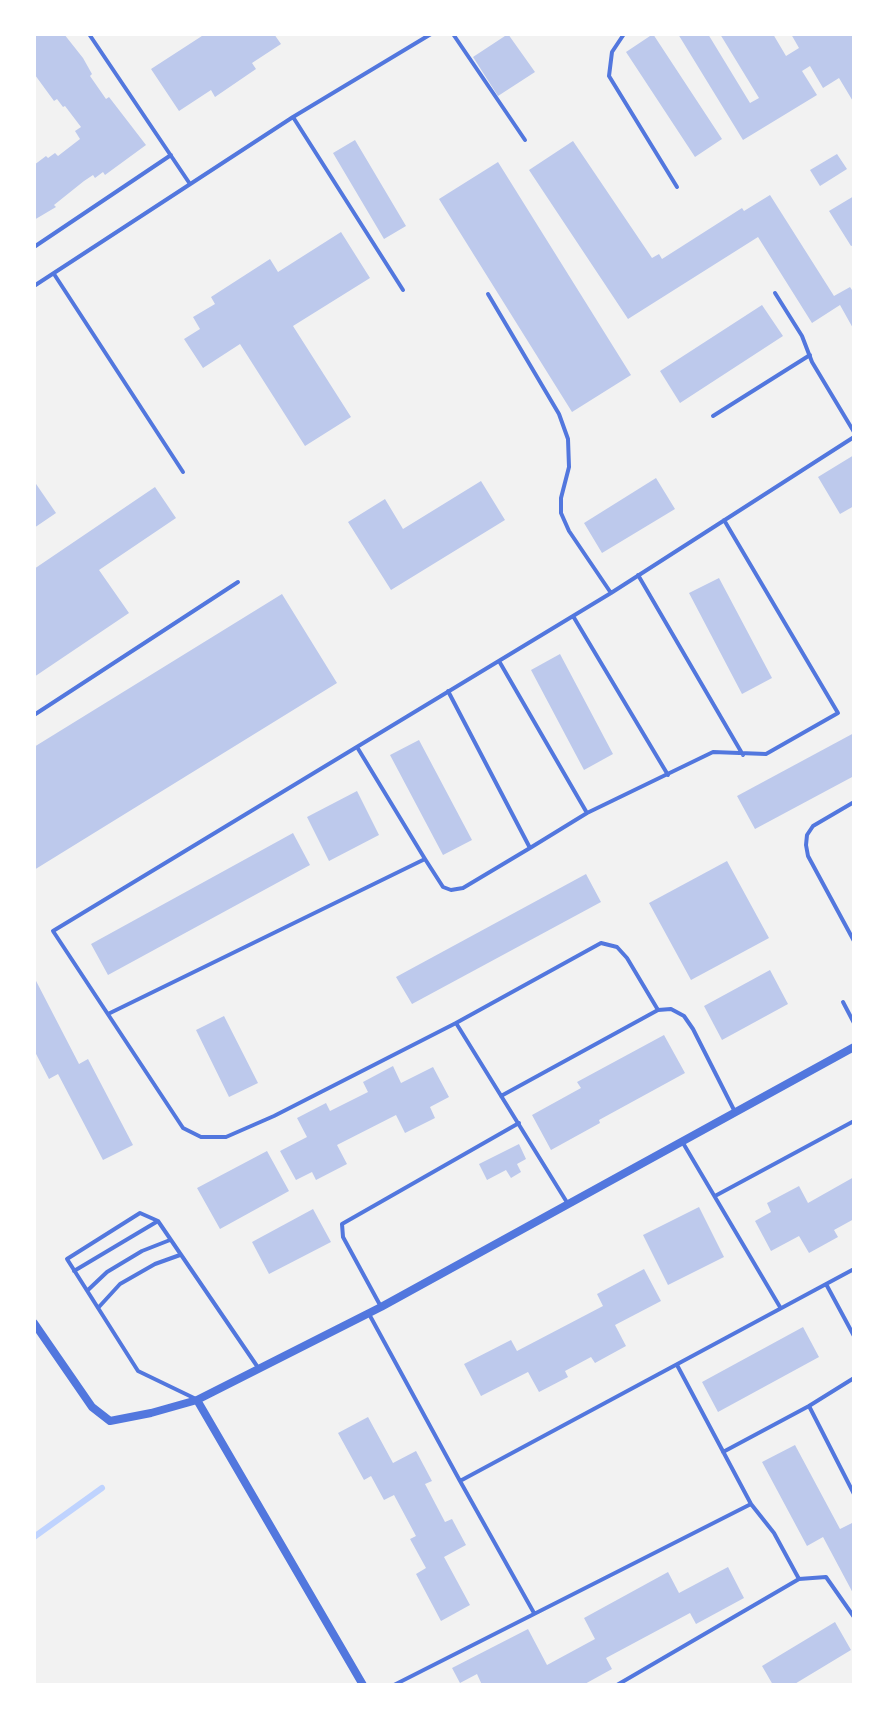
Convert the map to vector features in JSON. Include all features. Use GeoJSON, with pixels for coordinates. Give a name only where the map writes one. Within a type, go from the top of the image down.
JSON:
{"type":"FeatureCollection","features":[{"type":"Feature","properties":{"kind":"street"},"geometry":{"type":"LineString","coordinates":[[34,1323],[92,1407],[110,1421],[197,1400],[381,1307],[854,1047]]}},
{"type":"Feature","properties":{"kind":"street"},"geometry":{"type":"LineString","coordinates":[[197,1400],[363,1685]]}},
{"type":"Feature","properties":{"kind":"lane"},"geometry":{"type":"LineString","coordinates":[[89,34],[190,184]]}},
{"type":"Feature","properties":{"kind":"lane"},"geometry":{"type":"LineString","coordinates":[[34,286],[293,117],[431,34]]}},
{"type":"Feature","properties":{"kind":"lane"},"geometry":{"type":"LineString","coordinates":[[453,34],[525,140]]}},
{"type":"Feature","properties":{"kind":"lane"},"geometry":{"type":"LineString","coordinates":[[624,34],[612,52],[609,76],[677,187]]}},
{"type":"Feature","properties":{"kind":"lane"},"geometry":{"type":"LineString","coordinates":[[293,117],[403,290]]}},
{"type":"Feature","properties":{"kind":"lane"},"geometry":{"type":"LineString","coordinates":[[34,247],[171,155]]}},
{"type":"Feature","properties":{"kind":"lane"},"geometry":{"type":"LineString","coordinates":[[54,274],[183,472]]}},
{"type":"Feature","properties":{"kind":"lane"},"geometry":{"type":"LineString","coordinates":[[658,1010],[627,958],[617,947],[601,943],[456,1023],[274,1116],[226,1137],[201,1137],[183,1128],[53,931],[611,593],[854,435],[802,336],[775,293]]}},
{"type":"Feature","properties":{"kind":"lane"},"geometry":{"type":"LineString","coordinates":[[488,294],[559,414],[568,439],[569,453],[561,513],[569,531],[611,593]]}},
{"type":"Feature","properties":{"kind":"lane"},"geometry":{"type":"LineString","coordinates":[[713,416],[810,355]]}},
{"type":"Feature","properties":{"kind":"lane"},"geometry":{"type":"LineString","coordinates":[[357,747],[443,887],[451,890],[463,888],[587,813],[719,751],[743,755],[766,754],[838,713],[724,520]]}},
{"type":"Feature","properties":{"kind":"lane"},"geometry":{"type":"LineString","coordinates":[[638,575],[743,755]]}},
{"type":"Feature","properties":{"kind":"lane"},"geometry":{"type":"LineString","coordinates":[[34,715],[238,582]]}},
{"type":"Feature","properties":{"kind":"lane"},"geometry":{"type":"LineString","coordinates":[[573,616],[668,775]]}},
{"type":"Feature","properties":{"kind":"lane"},"geometry":{"type":"LineString","coordinates":[[499,661],[587,813]]}},
{"type":"Feature","properties":{"kind":"lane"},"geometry":{"type":"LineString","coordinates":[[448,691],[530,848]]}},
{"type":"Feature","properties":{"kind":"lane"},"geometry":{"type":"LineString","coordinates":[[854,802],[813,826],[807,835],[806,845],[808,856],[854,941]]}},
{"type":"Feature","properties":{"kind":"lane"},"geometry":{"type":"LineString","coordinates":[[108,1014],[425,859]]}},
{"type":"Feature","properties":{"kind":"lane"},"geometry":{"type":"LineString","coordinates":[[843,1002],[854,1023]]}},
{"type":"Feature","properties":{"kind":"lane"},"geometry":{"type":"LineString","coordinates":[[501,1096],[658,1010],[677,1010],[684,1016],[735,1112]]}},
{"type":"Feature","properties":{"kind":"lane"},"geometry":{"type":"LineString","coordinates":[[456,1023],[568,1204]]}},
{"type":"Feature","properties":{"kind":"lane"},"geometry":{"type":"LineString","coordinates":[[715,1196],[854,1121]]}},
{"type":"Feature","properties":{"kind":"lane"},"geometry":{"type":"LineString","coordinates":[[381,1307],[343,1237],[342,1224],[519,1123]]}},
{"type":"Feature","properties":{"kind":"lane"},"geometry":{"type":"LineString","coordinates":[[682,1141],[780,1307]]}},
{"type":"Feature","properties":{"kind":"lane"},"geometry":{"type":"LineString","coordinates":[[197,1400],[138,1371],[67,1259],[140,1213],[158,1221],[259,1369]]}},
{"type":"Feature","properties":{"kind":"lane"},"geometry":{"type":"LineString","coordinates":[[74,1271],[158,1221]]}},
{"type":"Feature","properties":{"kind":"lane"},"geometry":{"type":"LineString","coordinates":[[87,1290],[107,1272],[142,1251],[170,1240]]}},
{"type":"Feature","properties":{"kind":"lane"},"geometry":{"type":"LineString","coordinates":[[98,1308],[120,1284],[155,1264],[180,1255]]}},
{"type":"Feature","properties":{"kind":"lane"},"geometry":{"type":"LineString","coordinates":[[460,1481],[854,1269]]}},
{"type":"Feature","properties":{"kind":"lane"},"geometry":{"type":"LineString","coordinates":[[826,1284],[854,1336]]}},
{"type":"Feature","properties":{"kind":"lane"},"geometry":{"type":"LineString","coordinates":[[369,1313],[534,1613]]}},
{"type":"Feature","properties":{"kind":"lane"},"geometry":{"type":"LineString","coordinates":[[677,1365],[751,1504],[774,1533],[799,1579]]}},
{"type":"Feature","properties":{"kind":"lane"},"geometry":{"type":"LineString","coordinates":[[723,1452],[854,1378]]}},
{"type":"Feature","properties":{"kind":"lane"},"geometry":{"type":"LineString","coordinates":[[809,1406],[854,1494]]}},
{"type":"Feature","properties":{"kind":"lane"},"geometry":{"type":"LineString","coordinates":[[394,1685],[751,1504]]}},
{"type":"Feature","properties":{"kind":"lane"},"geometry":{"type":"LineString","coordinates":[[617,1685],[799,1579],[826,1577],[854,1617]]}},
{"type":"Feature","properties":{"kind":"building"},"geometry":{"type":"Polygon","coordinates":[[[34,34],[64,34],[83,58],[92,74],[90,76],[106,99],[109,97],[146,145],[105,175],[103,172],[84,181],[54,205],[56,207],[34,220],[34,165],[46,156],[48,158],[55,153],[58,156],[80,139],[75,131],[81,127],[65,106],[57,99],[54,101],[35,75],[34,34]]]}},
{"type":"Feature","properties":{"kind":"building"},"geometry":{"type":"Polygon","coordinates":[[[205,34],[274,34],[281,44],[252,63],[256,69],[215,97],[211,90],[179,111],[151,69],[205,34]]]}},
{"type":"Feature","properties":{"kind":"building"},"geometry":{"type":"Polygon","coordinates":[[[508,34],[535,72],[498,96],[473,57],[508,34]]]}},
{"type":"Feature","properties":{"kind":"building"},"geometry":{"type":"Polygon","coordinates":[[[653,34],[722,139],[695,157],[626,52],[653,34]]]}},
{"type":"Feature","properties":{"kind":"building"},"geometry":{"type":"Polygon","coordinates":[[[678,34],[708,34],[750,103],[759,98],[720,34],[773,34],[786,56],[799,48],[791,34],[854,34],[854,103],[839,78],[823,88],[810,66],[802,71],[817,95],[743,140],[678,34]]]}},
{"type":"Feature","properties":{"kind":"building"},"geometry":{"type":"Polygon","coordinates":[[[355,140],[406,226],[384,239],[333,153],[355,140]]]}},
{"type":"Feature","properties":{"kind":"building"},"geometry":{"type":"Polygon","coordinates":[[[573,141],[652,258],[659,254],[662,259],[742,208],[744,211],[770,195],[834,296],[850,287],[854,293],[854,330],[840,305],[812,323],[758,237],[628,319],[529,170],[573,141]]]}},
{"type":"Feature","properties":{"kind":"building"},"geometry":{"type":"Polygon","coordinates":[[[837,154],[847,169],[820,186],[810,170],[837,154]]]}},
{"type":"Feature","properties":{"kind":"building"},"geometry":{"type":"Polygon","coordinates":[[[498,162],[631,375],[572,412],[439,199],[498,162]]]}},
{"type":"Feature","properties":{"kind":"building"},"geometry":{"type":"Polygon","coordinates":[[[854,196],[854,245],[851,246],[829,211],[854,196]]]}},
{"type":"Feature","properties":{"kind":"building"},"geometry":{"type":"Polygon","coordinates":[[[341,232],[370,278],[293,326],[351,417],[305,446],[240,344],[203,368],[184,339],[200,329],[193,317],[215,304],[211,297],[270,259],[278,272],[341,232]]]}},
{"type":"Feature","properties":{"kind":"building"},"geometry":{"type":"Polygon","coordinates":[[[762,305],[783,336],[680,403],[660,371],[762,305]]]}},
{"type":"Feature","properties":{"kind":"building"},"geometry":{"type":"Polygon","coordinates":[[[854,455],[854,506],[840,514],[818,477],[854,455]]]}},
{"type":"Feature","properties":{"kind":"building"},"geometry":{"type":"Polygon","coordinates":[[[656,478],[675,509],[602,553],[584,523],[656,478]]]}},
{"type":"Feature","properties":{"kind":"building"},"geometry":{"type":"Polygon","coordinates":[[[34,481],[56,513],[34,528],[34,481]]]}},
{"type":"Feature","properties":{"kind":"building"},"geometry":{"type":"Polygon","coordinates":[[[481,481],[505,520],[391,590],[348,522],[385,499],[403,529],[481,481]]]}},
{"type":"Feature","properties":{"kind":"building"},"geometry":{"type":"Polygon","coordinates":[[[155,487],[176,518],[99,570],[129,613],[34,677],[34,569],[155,487]]]}},
{"type":"Feature","properties":{"kind":"building"},"geometry":{"type":"Polygon","coordinates":[[[719,578],[772,678],[742,694],[689,593],[719,578]]]}},
{"type":"Feature","properties":{"kind":"building"},"geometry":{"type":"Polygon","coordinates":[[[282,594],[337,683],[34,870],[34,747],[282,594]]]}},
{"type":"Feature","properties":{"kind":"building"},"geometry":{"type":"Polygon","coordinates":[[[560,654],[613,754],[584,770],[531,670],[560,654]]]}},
{"type":"Feature","properties":{"kind":"building"},"geometry":{"type":"Polygon","coordinates":[[[854,733],[854,776],[755,829],[737,796],[854,733]]]}},
{"type":"Feature","properties":{"kind":"building"},"geometry":{"type":"Polygon","coordinates":[[[419,740],[472,840],[443,855],[390,755],[419,740]]]}},
{"type":"Feature","properties":{"kind":"building"},"geometry":{"type":"Polygon","coordinates":[[[357,791],[379,835],[329,861],[307,817],[357,791]]]}},
{"type":"Feature","properties":{"kind":"building"},"geometry":{"type":"Polygon","coordinates":[[[293,833],[310,865],[108,975],[91,944],[293,833]]]}},
{"type":"Feature","properties":{"kind":"building"},"geometry":{"type":"Polygon","coordinates":[[[727,861],[769,938],[691,980],[649,903],[727,861]]]}},
{"type":"Feature","properties":{"kind":"building"},"geometry":{"type":"Polygon","coordinates":[[[586,874],[601,902],[412,1004],[396,977],[586,874]]]}},
{"type":"Feature","properties":{"kind":"building"},"geometry":{"type":"Polygon","coordinates":[[[770,970],[788,1004],[722,1040],[704,1006],[770,970]]]}},
{"type":"Feature","properties":{"kind":"building"},"geometry":{"type":"Polygon","coordinates":[[[34,977],[79,1064],[88,1059],[133,1145],[103,1160],[58,1074],[49,1079],[34,1050],[34,977]]]}},
{"type":"Feature","properties":{"kind":"building"},"geometry":{"type":"Polygon","coordinates":[[[224,1016],[258,1083],[229,1097],[196,1030],[224,1016]]]}},
{"type":"Feature","properties":{"kind":"building"},"geometry":{"type":"Polygon","coordinates":[[[664,1035],[685,1073],[551,1150],[532,1115],[581,1088],[577,1082],[664,1035]]]}},
{"type":"Feature","properties":{"kind":"building"},"geometry":{"type":"Polygon","coordinates":[[[393,1066],[401,1083],[433,1067],[449,1097],[430,1107],[435,1118],[405,1133],[396,1115],[337,1145],[347,1164],[316,1180],[312,1172],[296,1180],[280,1151],[307,1137],[297,1118],[326,1103],[330,1111],[368,1092],[363,1082],[393,1066]]]}},
{"type":"Feature","properties":{"kind":"building"},"geometry":{"type":"Polygon","coordinates":[[[519,1144],[526,1159],[517,1164],[521,1172],[511,1178],[506,1170],[487,1180],[479,1164],[519,1144]]]}},
{"type":"Feature","properties":{"kind":"building"},"geometry":{"type":"Polygon","coordinates":[[[267,1151],[289,1191],[220,1229],[197,1188],[267,1151]]]}},
{"type":"Feature","properties":{"kind":"building"},"geometry":{"type":"Polygon","coordinates":[[[854,1177],[854,1219],[834,1230],[838,1237],[809,1253],[799,1236],[771,1251],[755,1221],[771,1212],[767,1203],[799,1186],[808,1203],[854,1177]]]}},
{"type":"Feature","properties":{"kind":"building"},"geometry":{"type":"Polygon","coordinates":[[[699,1207],[724,1257],[668,1285],[643,1235],[699,1207]]]}},
{"type":"Feature","properties":{"kind":"building"},"geometry":{"type":"Polygon","coordinates":[[[313,1209],[331,1242],[269,1274],[252,1242],[313,1209]]]}},
{"type":"Feature","properties":{"kind":"building"},"geometry":{"type":"Polygon","coordinates":[[[644,1269],[661,1301],[615,1325],[626,1346],[595,1363],[591,1357],[565,1371],[568,1377],[539,1392],[528,1372],[481,1396],[464,1364],[511,1340],[517,1351],[603,1306],[597,1294],[644,1269]]]}},
{"type":"Feature","properties":{"kind":"building"},"geometry":{"type":"Polygon","coordinates":[[[803,1327],[819,1357],[718,1412],[702,1382],[803,1327]]]}},
{"type":"Feature","properties":{"kind":"building"},"geometry":{"type":"Polygon","coordinates":[[[368,1417],[393,1463],[416,1451],[432,1481],[425,1484],[445,1522],[452,1519],[466,1545],[444,1557],[470,1605],[441,1621],[416,1574],[426,1568],[410,1539],[416,1536],[394,1495],[384,1500],[371,1476],[364,1480],[338,1433],[368,1417]]]}},
{"type":"Feature","properties":{"kind":"building"},"geometry":{"type":"Polygon","coordinates":[[[795,1445],[840,1529],[854,1522],[854,1595],[823,1537],[807,1546],[762,1462],[795,1445]]]}},
{"type":"Feature","properties":{"kind":"building"},"geometry":{"type":"Polygon","coordinates":[[[728,1567],[744,1598],[696,1624],[690,1613],[606,1658],[612,1669],[583,1685],[482,1685],[477,1674],[460,1683],[452,1668],[528,1629],[547,1665],[595,1639],[584,1618],[668,1572],[679,1593],[728,1567]]]}},
{"type":"Feature","properties":{"kind":"building"},"geometry":{"type":"Polygon","coordinates":[[[835,1622],[851,1650],[793,1685],[773,1685],[762,1666],[835,1622]]]}},
{"type":"Feature","properties":{"kind":"waterway"},"geometry":{"type":"LineString","coordinates":[[34,1537],[102,1488]]}}]}
